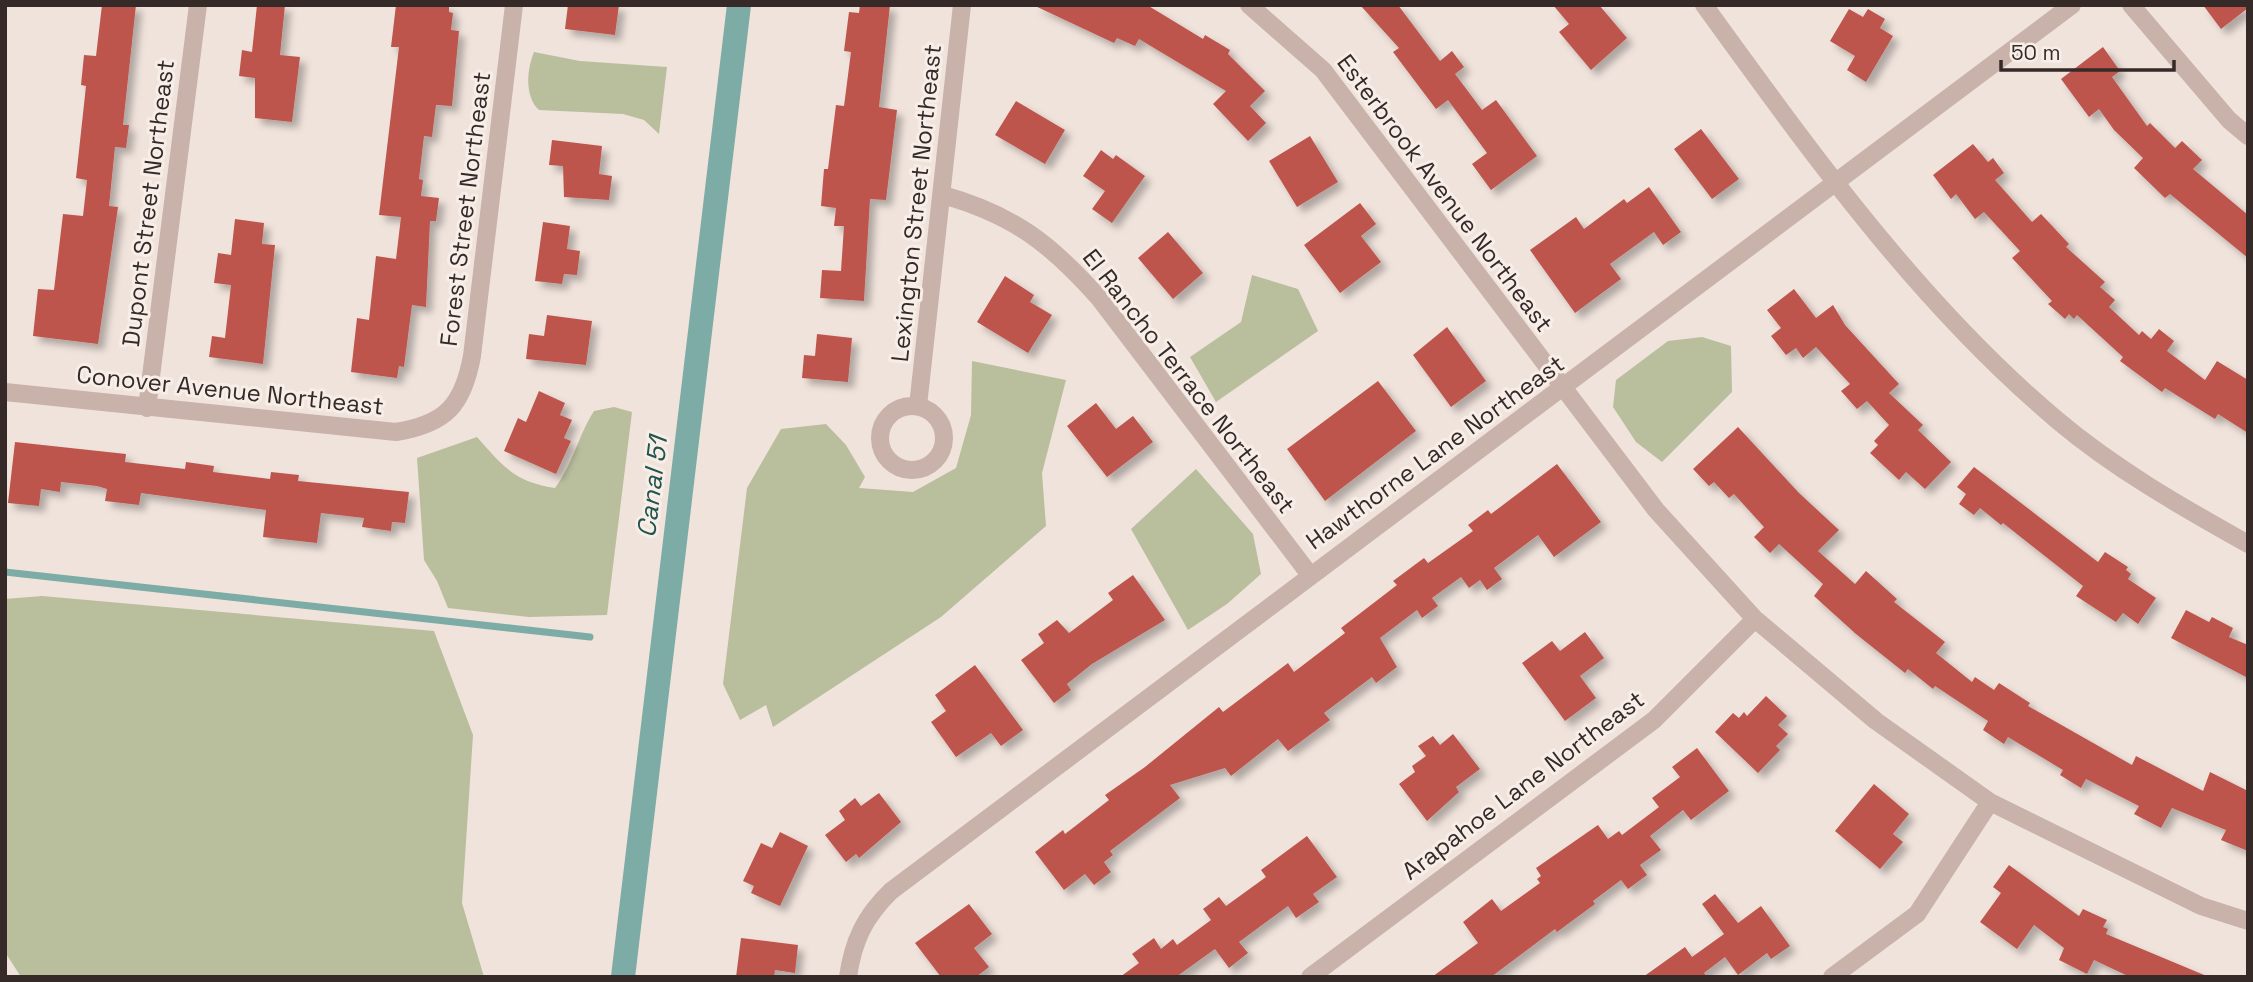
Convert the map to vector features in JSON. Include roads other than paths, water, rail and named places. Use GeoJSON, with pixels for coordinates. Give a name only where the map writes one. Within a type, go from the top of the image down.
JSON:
{"type":"FeatureCollection","features":[{"type":"Feature","properties":{"kind":"street","name":"Dupont Street Northeast"},"geometry":{"type":"LineString","coordinates":[[147,408],[198,5]]}},
{"type":"Feature","properties":{"kind":"street","name":"Forest Street Northeast"},"geometry":{"type":"LineString","coordinates":[[447,413],[467,380],[472,356],[514,5]]}},
{"type":"Feature","properties":{"kind":"street","name":"Lexington Street Northeast"},"geometry":{"type":"LineString","coordinates":[[918,406],[962,5]]}},
{"type":"Feature","properties":{"kind":"street","name":"Esterbrook Avenue Northeast"},"geometry":{"type":"LineString","coordinates":[[1249,5],[1323,70],[1656,510],[1755,619],[1876,721],[1990,802],[2201,906],[2248,921]]}},
{"type":"Feature","properties":{"kind":"street"},"geometry":{"type":"LineString","coordinates":[[1703,5],[1835,185],[1956,325],[2058,421],[2158,493],[2248,544]]}},
{"type":"Feature","properties":{"kind":"street","name":"Hawthorne Lane Northeast"},"geometry":{"type":"LineString","coordinates":[[848,977],[858,934],[872,911],[891,891],[2072,5]]}},
{"type":"Feature","properties":{"kind":"street"},"geometry":{"type":"LineString","coordinates":[[2131,5],[2229,120],[2248,136]]}},
{"type":"Feature","properties":{"kind":"street","name":"El Rancho Terrace Northeast"},"geometry":{"type":"LineString","coordinates":[[943,195],[985,207],[1032,235],[1066,261],[1099,298],[1310,575]]}},
{"type":"Feature","properties":{"kind":"street","name":"Conover Avenue Northeast"},"geometry":{"type":"LineString","coordinates":[[5,392],[396,432],[432,424],[447,413]]}},
{"type":"Feature","properties":{"kind":"street","name":"Arapahoe Lane Northeast"},"geometry":{"type":"LineString","coordinates":[[1310,977],[1654,720],[1755,619]]}},
{"type":"Feature","properties":{"kind":"street"},"geometry":{"type":"LineString","coordinates":[[1832,977],[1917,914],[1990,802]]}},
{"type":"Feature","properties":{"kind":"waterway","name":"Canal 51"},"geometry":{"type":"LineString","coordinates":[[623,977],[739,5]]}},
{"type":"Feature","properties":{"kind":"waterway"},"geometry":{"type":"LineString","coordinates":[[5,572],[590,637]]}}]}
